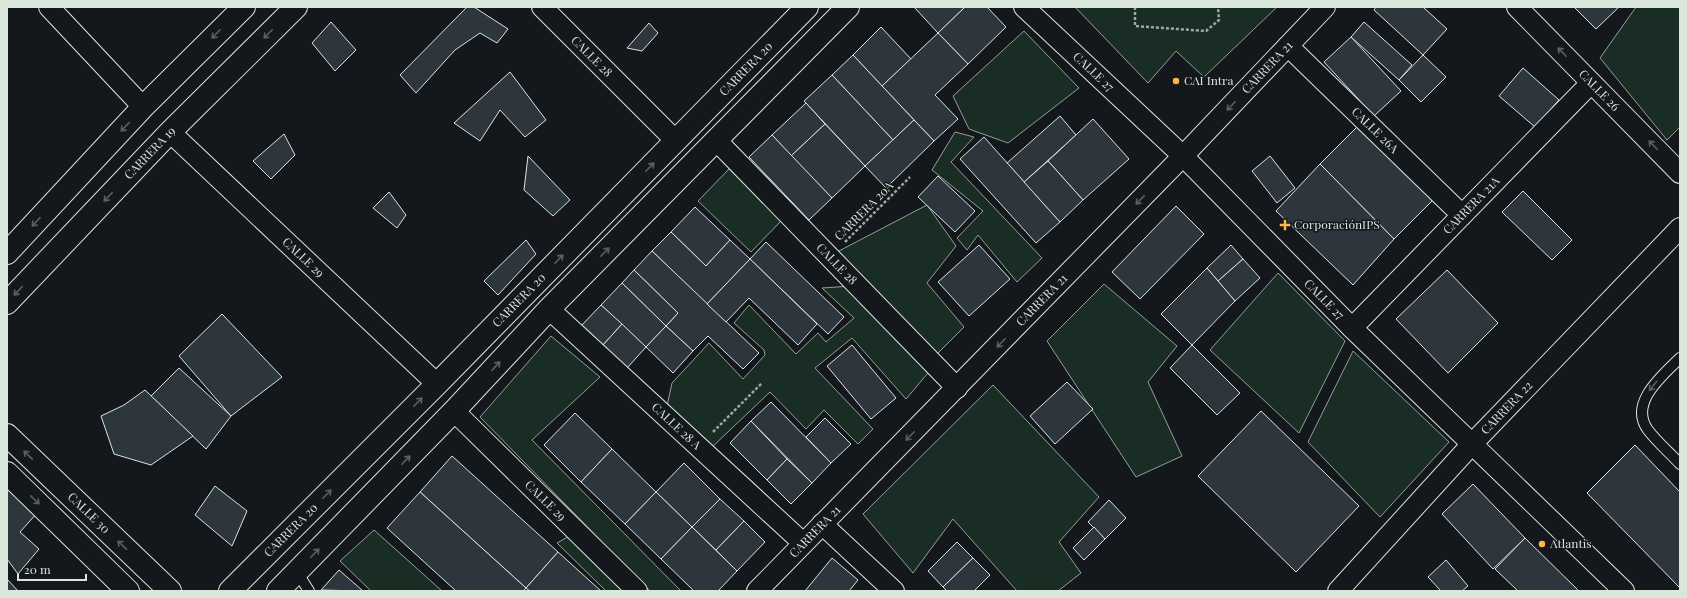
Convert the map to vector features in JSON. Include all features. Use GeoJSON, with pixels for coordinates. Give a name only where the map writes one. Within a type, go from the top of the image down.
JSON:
{"type":"FeatureCollection","features":[{"type":"Feature","properties":{"kind":"main road"},"geometry":{"type":"LineString","coordinates":[[7,253],[143,107],[244,7]]}},
{"type":"Feature","properties":{"kind":"main road","name":"CARRERA 19"},"geometry":{"type":"LineString","coordinates":[[7,303],[170,132],[296,7]]}},
{"type":"Feature","properties":{"kind":"main road","name":"CARRERA 20"},"geometry":{"type":"LineString","coordinates":[[230,591],[437,384],[807,7]]}},
{"type":"Feature","properties":{"kind":"main road"},"geometry":{"type":"LineString","coordinates":[[278,591],[454,411],[549,309],[848,7]]}},
{"type":"Feature","properties":{"kind":"main road","name":"CALLE 30"},"geometry":{"type":"LineString","coordinates":[[7,435],[170,591]]}},
{"type":"Feature","properties":{"kind":"main road"},"geometry":{"type":"LineString","coordinates":[[7,473],[128,591]]}},
{"type":"Feature","properties":{"kind":"street"},"geometry":{"type":"LineString","coordinates":[[49,7],[143,107]]}},
{"type":"Feature","properties":{"kind":"street","name":"CALLE 28"},"geometry":{"type":"LineString","coordinates":[[542,7],[675,140]]}},
{"type":"Feature","properties":{"kind":"street","name":"CALLE 27"},"geometry":{"type":"LineString","coordinates":[[1024,7],[1183,156],[1352,328],[1624,591]]}},
{"type":"Feature","properties":{"kind":"street","name":"CARRERA 21"},"geometry":{"type":"LineString","coordinates":[[757,591],[1183,156],[1325,7]]}},
{"type":"Feature","properties":{"kind":"street","name":"CALLE 26"},"geometry":{"type":"LineString","coordinates":[[1517,7],[1680,173]]}},
{"type":"Feature","properties":{"kind":"street","name":"CALLE 26A"},"geometry":{"type":"LineString","coordinates":[[1288,46],[1462,215]]}},
{"type":"Feature","properties":{"kind":"street","name":"CARRERA 21A"},"geometry":{"type":"LineString","coordinates":[[1352,328],[1591,83]]}},
{"type":"Feature","properties":{"kind":"street","name":"CALLE 29"},"geometry":{"type":"LineString","coordinates":[[170,132],[437,384]]}},
{"type":"Feature","properties":{"kind":"street","name":"CALLE 28"},"geometry":{"type":"LineString","coordinates":[[716,140],[957,388]]}},
{"type":"Feature","properties":{"kind":"street","name":"CARRERA 22"},"geometry":{"type":"LineString","coordinates":[[1338,591],[1472,444],[1680,228]]}},
{"type":"Feature","properties":{"kind":"street","name":"CALLE 28 A"},"geometry":{"type":"LineString","coordinates":[[549,309],[803,544]]}},
{"type":"Feature","properties":{"kind":"street","name":"CALLE 29"},"geometry":{"type":"LineString","coordinates":[[454,411],[638,591]]}},
{"type":"Feature","properties":{"kind":"street"},"geometry":{"type":"LineString","coordinates":[[822,524],[894,591]]}},
{"type":"Feature","properties":{"kind":"lane"},"geometry":{"type":"LineString","coordinates":[[1680,358],[1652,387],[1644,403],[1642,412],[1647,429],[1680,464]]}},
{"type":"Feature","properties":{"kind":"lane"},"geometry":{"type":"LineString","coordinates":[[297,572],[309,591]]}},
{"type":"Feature","properties":{"kind":"path"},"geometry":{"type":"LineString","coordinates":[[1135,7],[1135,26],[1206,31],[1219,20],[1218,7]]}},
{"type":"Feature","properties":{"kind":"path","name":"CARRERA 20A"},"geometry":{"type":"LineString","coordinates":[[830,257],[910,177]]}},
{"type":"Feature","properties":{"kind":"path"},"geometry":{"type":"LineString","coordinates":[[699,447],[762,383]]}},
{"type":"Feature","properties":{"kind":"green space"},"geometry":{"type":"Polygon","coordinates":[[[1075,7],[1277,7],[1204,77],[1176,51],[1148,83],[1075,7]]]}},
{"type":"Feature","properties":{"kind":"green space"},"geometry":{"type":"Polygon","coordinates":[[[1636,7],[1680,7],[1680,127],[1667,140],[1600,58],[1636,7]]]}},
{"type":"Feature","properties":{"kind":"green space"},"geometry":{"type":"Polygon","coordinates":[[[1024,31],[1079,88],[1008,143],[969,129],[953,96],[1024,31]]]}},
{"type":"Feature","properties":{"kind":"green space"},"geometry":{"type":"Polygon","coordinates":[[[955,132],[974,137],[951,162],[1042,258],[1017,282],[978,235],[967,250],[957,238],[983,211],[932,170],[955,132]]]}},
{"type":"Feature","properties":{"kind":"green space"},"geometry":{"type":"Polygon","coordinates":[[[729,169],[782,220],[751,252],[698,201],[729,169]]]}},
{"type":"Feature","properties":{"kind":"green space"},"geometry":{"type":"Polygon","coordinates":[[[927,205],[956,246],[927,283],[964,327],[931,360],[837,252],[927,205]]]}},
{"type":"Feature","properties":{"kind":"green space"},"geometry":{"type":"Polygon","coordinates":[[[1278,273],[1345,341],[1299,433],[1210,350],[1278,273]]]}},
{"type":"Feature","properties":{"kind":"green space"},"geometry":{"type":"Polygon","coordinates":[[[1104,284],[1177,346],[1148,382],[1182,456],[1136,477],[1047,341],[1104,284]]]}},
{"type":"Feature","properties":{"kind":"green space"},"geometry":{"type":"Polygon","coordinates":[[[852,286],[933,367],[906,399],[852,338],[815,368],[873,429],[858,444],[824,410],[806,429],[770,392],[710,449],[667,406],[672,383],[709,343],[743,379],[765,355],[764,350],[734,323],[749,305],[796,354],[818,333],[826,342],[854,318],[822,288],[852,286]]]}},
{"type":"Feature","properties":{"kind":"green space"},"geometry":{"type":"Polygon","coordinates":[[[551,336],[600,377],[532,440],[681,591],[650,591],[480,417],[551,336]]]}},
{"type":"Feature","properties":{"kind":"green space"},"geometry":{"type":"Polygon","coordinates":[[[1353,351],[1449,442],[1380,517],[1308,442],[1353,351]]]}},
{"type":"Feature","properties":{"kind":"green space"},"geometry":{"type":"Polygon","coordinates":[[[993,385],[1099,497],[1059,542],[1081,573],[1058,591],[1017,591],[953,519],[913,573],[863,514],[993,385]]]}},
{"type":"Feature","properties":{"kind":"green space"},"geometry":{"type":"Polygon","coordinates":[[[374,530],[442,591],[371,591],[340,561],[374,530]]]}},
{"type":"Feature","properties":{"kind":"green space"},"geometry":{"type":"Polygon","coordinates":[[[571,535],[627,591],[606,591],[557,543],[571,535]]]}},
{"type":"Feature","properties":{"kind":"building"},"geometry":{"type":"Polygon","coordinates":[[[467,7],[474,7],[508,29],[497,43],[480,33],[455,50],[416,93],[400,75],[467,7]]]}},
{"type":"Feature","properties":{"kind":"building"},"geometry":{"type":"Polygon","coordinates":[[[914,7],[965,7],[938,33],[914,7]]]}},
{"type":"Feature","properties":{"kind":"building"},"geometry":{"type":"Polygon","coordinates":[[[965,7],[987,7],[1006,27],[968,64],[938,33],[965,7]]]}},
{"type":"Feature","properties":{"kind":"building"},"geometry":{"type":"Polygon","coordinates":[[[1376,7],[1423,7],[1447,29],[1423,55],[1374,10],[1376,7]]]}},
{"type":"Feature","properties":{"kind":"building"},"geometry":{"type":"Polygon","coordinates":[[[1574,7],[1619,7],[1596,29],[1574,7]]]}},
{"type":"Feature","properties":{"kind":"building"},"geometry":{"type":"Polygon","coordinates":[[[331,22],[356,50],[335,71],[312,43],[331,22]]]}},
{"type":"Feature","properties":{"kind":"building"},"geometry":{"type":"Polygon","coordinates":[[[1364,22],[1412,65],[1399,80],[1351,37],[1364,22]]]}},
{"type":"Feature","properties":{"kind":"building"},"geometry":{"type":"Polygon","coordinates":[[[649,23],[658,33],[642,51],[627,48],[649,23]]]}},
{"type":"Feature","properties":{"kind":"building"},"geometry":{"type":"Polygon","coordinates":[[[881,27],[911,59],[882,86],[853,55],[881,27]]]}},
{"type":"Feature","properties":{"kind":"building"},"geometry":{"type":"Polygon","coordinates":[[[938,33],[968,64],[935,95],[958,119],[934,141],[882,86],[938,33]]]}},
{"type":"Feature","properties":{"kind":"building"},"geometry":{"type":"Polygon","coordinates":[[[1351,37],[1401,91],[1374,116],[1324,62],[1351,37]]]}},
{"type":"Feature","properties":{"kind":"building"},"geometry":{"type":"Polygon","coordinates":[[[853,55],[914,120],[893,140],[832,75],[853,55]]]}},
{"type":"Feature","properties":{"kind":"building"},"geometry":{"type":"Polygon","coordinates":[[[1423,55],[1446,77],[1421,102],[1399,80],[1423,55]]]}},
{"type":"Feature","properties":{"kind":"building"},"geometry":{"type":"Polygon","coordinates":[[[1523,68],[1559,100],[1535,127],[1499,96],[1523,68]]]}},
{"type":"Feature","properties":{"kind":"building"},"geometry":{"type":"Polygon","coordinates":[[[510,72],[546,120],[525,137],[500,110],[480,141],[454,123],[510,72]]]}},
{"type":"Feature","properties":{"kind":"building"},"geometry":{"type":"Polygon","coordinates":[[[832,75],[893,140],[865,166],[804,101],[832,75]]]}},
{"type":"Feature","properties":{"kind":"building"},"geometry":{"type":"Polygon","coordinates":[[[806,103],[825,124],[791,156],[772,135],[806,103]]]}},
{"type":"Feature","properties":{"kind":"building"},"geometry":{"type":"Polygon","coordinates":[[[1060,116],[1076,135],[1024,182],[1007,163],[1060,116]]]}},
{"type":"Feature","properties":{"kind":"building"},"geometry":{"type":"Polygon","coordinates":[[[1093,119],[1129,159],[1083,200],[1048,161],[1093,119]]]}},
{"type":"Feature","properties":{"kind":"building"},"geometry":{"type":"Polygon","coordinates":[[[914,120],[934,141],[886,188],[865,166],[914,120]]]}},
{"type":"Feature","properties":{"kind":"building"},"geometry":{"type":"Polygon","coordinates":[[[825,124],[865,166],[832,198],[791,156],[825,124]]]}},
{"type":"Feature","properties":{"kind":"building"},"geometry":{"type":"Polygon","coordinates":[[[1359,125],[1433,200],[1394,239],[1320,164],[1359,125]]]}},
{"type":"Feature","properties":{"kind":"building"},"geometry":{"type":"Polygon","coordinates":[[[284,134],[295,155],[271,179],[253,161],[284,134]]]}},
{"type":"Feature","properties":{"kind":"building"},"geometry":{"type":"Polygon","coordinates":[[[772,135],[832,198],[809,220],[749,157],[772,135]]]}},
{"type":"Feature","properties":{"kind":"building"},"geometry":{"type":"Polygon","coordinates":[[[984,137],[1060,222],[1036,243],[960,159],[984,137]]]}},
{"type":"Feature","properties":{"kind":"building"},"geometry":{"type":"Polygon","coordinates":[[[528,156],[570,200],[553,216],[524,190],[528,156]]]}},
{"type":"Feature","properties":{"kind":"building"},"geometry":{"type":"Polygon","coordinates":[[[1270,156],[1295,188],[1277,203],[1252,171],[1270,156]]]}},
{"type":"Feature","properties":{"kind":"building"},"geometry":{"type":"Polygon","coordinates":[[[1048,161],[1083,200],[1060,222],[1024,182],[1048,161]]]}},
{"type":"Feature","properties":{"kind":"building"},"geometry":{"type":"Polygon","coordinates":[[[1320,164],[1394,239],[1353,285],[1276,211],[1320,164]]]}},
{"type":"Feature","properties":{"kind":"building"},"geometry":{"type":"Polygon","coordinates":[[[938,176],[975,211],[955,232],[918,197],[938,176]]]}},
{"type":"Feature","properties":{"kind":"building"},"geometry":{"type":"Polygon","coordinates":[[[1523,191],[1572,240],[1552,260],[1502,212],[1523,191]]]}},
{"type":"Feature","properties":{"kind":"building"},"geometry":{"type":"Polygon","coordinates":[[[389,192],[406,215],[397,228],[373,208],[389,192]]]}},
{"type":"Feature","properties":{"kind":"building"},"geometry":{"type":"Polygon","coordinates":[[[1176,206],[1204,234],[1140,299],[1112,272],[1176,206]]]}},
{"type":"Feature","properties":{"kind":"building"},"geometry":{"type":"Polygon","coordinates":[[[695,207],[730,240],[706,266],[671,232],[695,207]]]}},
{"type":"Feature","properties":{"kind":"building"},"geometry":{"type":"Polygon","coordinates":[[[671,232],[706,266],[730,240],[750,259],[707,304],[652,251],[671,232]]]}},
{"type":"Feature","properties":{"kind":"building"},"geometry":{"type":"Polygon","coordinates":[[[526,240],[536,254],[498,295],[484,281],[526,240]]]}},
{"type":"Feature","properties":{"kind":"building"},"geometry":{"type":"Polygon","coordinates":[[[766,242],[844,317],[828,334],[750,259],[766,242]]]}},
{"type":"Feature","properties":{"kind":"building"},"geometry":{"type":"Polygon","coordinates":[[[979,245],[1010,279],[969,316],[938,282],[979,245]]]}},
{"type":"Feature","properties":{"kind":"building"},"geometry":{"type":"Polygon","coordinates":[[[1231,245],[1243,259],[1218,281],[1207,268],[1231,245]]]}},
{"type":"Feature","properties":{"kind":"building"},"geometry":{"type":"Polygon","coordinates":[[[652,251],[759,353],[743,369],[708,336],[693,351],[666,326],[678,313],[634,270],[652,251]]]}},
{"type":"Feature","properties":{"kind":"building"},"geometry":{"type":"Polygon","coordinates":[[[750,259],[817,324],[798,345],[749,298],[726,322],[707,304],[750,259]]]}},
{"type":"Feature","properties":{"kind":"building"},"geometry":{"type":"Polygon","coordinates":[[[1243,259],[1260,278],[1235,301],[1218,281],[1243,259]]]}},
{"type":"Feature","properties":{"kind":"building"},"geometry":{"type":"Polygon","coordinates":[[[1207,268],[1235,301],[1192,345],[1161,314],[1207,268]]]}},
{"type":"Feature","properties":{"kind":"building"},"geometry":{"type":"Polygon","coordinates":[[[634,270],[678,313],[666,326],[622,283],[634,270]]]}},
{"type":"Feature","properties":{"kind":"building"},"geometry":{"type":"Polygon","coordinates":[[[1447,270],[1498,323],[1448,373],[1396,319],[1447,270]]]}},
{"type":"Feature","properties":{"kind":"building"},"geometry":{"type":"Polygon","coordinates":[[[622,283],[666,326],[646,347],[601,305],[622,283]]]}},
{"type":"Feature","properties":{"kind":"building"},"geometry":{"type":"Polygon","coordinates":[[[601,305],[622,324],[603,345],[582,325],[601,305]]]}},
{"type":"Feature","properties":{"kind":"building"},"geometry":{"type":"Polygon","coordinates":[[[222,314],[282,377],[231,416],[179,356],[222,314]]]}},
{"type":"Feature","properties":{"kind":"building"},"geometry":{"type":"Polygon","coordinates":[[[622,324],[646,347],[627,368],[603,345],[622,324]]]}},
{"type":"Feature","properties":{"kind":"building"},"geometry":{"type":"Polygon","coordinates":[[[666,326],[693,351],[673,373],[646,347],[666,326]]]}},
{"type":"Feature","properties":{"kind":"building"},"geometry":{"type":"Polygon","coordinates":[[[852,345],[896,398],[871,419],[827,366],[852,345]]]}},
{"type":"Feature","properties":{"kind":"building"},"geometry":{"type":"Polygon","coordinates":[[[1192,345],[1240,393],[1217,415],[1170,368],[1192,345]]]}},
{"type":"Feature","properties":{"kind":"building"},"geometry":{"type":"Polygon","coordinates":[[[179,368],[231,416],[206,449],[151,396],[179,368]]]}},
{"type":"Feature","properties":{"kind":"building"},"geometry":{"type":"Polygon","coordinates":[[[1067,382],[1093,409],[1055,444],[1030,416],[1067,382]]]}},
{"type":"Feature","properties":{"kind":"building"},"geometry":{"type":"Polygon","coordinates":[[[145,390],[193,436],[151,465],[114,454],[101,416],[124,405],[145,390]]]}},
{"type":"Feature","properties":{"kind":"building"},"geometry":{"type":"Polygon","coordinates":[[[771,402],[831,463],[812,483],[751,421],[771,402]]]}},
{"type":"Feature","properties":{"kind":"building"},"geometry":{"type":"Polygon","coordinates":[[[1261,411],[1359,506],[1296,572],[1198,476],[1261,411]]]}},
{"type":"Feature","properties":{"kind":"building"},"geometry":{"type":"Polygon","coordinates":[[[575,413],[612,449],[581,482],[544,445],[575,413]]]}},
{"type":"Feature","properties":{"kind":"building"},"geometry":{"type":"Polygon","coordinates":[[[825,418],[851,444],[831,463],[806,437],[825,418]]]}},
{"type":"Feature","properties":{"kind":"building"},"geometry":{"type":"Polygon","coordinates":[[[751,421],[787,459],[767,480],[730,443],[751,421]]]}},
{"type":"Feature","properties":{"kind":"building"},"geometry":{"type":"Polygon","coordinates":[[[1635,445],[1680,492],[1680,588],[1587,493],[1635,445]]]}},
{"type":"Feature","properties":{"kind":"building"},"geometry":{"type":"Polygon","coordinates":[[[612,449],[656,492],[625,524],[581,482],[612,449]]]}},
{"type":"Feature","properties":{"kind":"building"},"geometry":{"type":"Polygon","coordinates":[[[452,456],[558,552],[526,588],[420,492],[452,456]]]}},
{"type":"Feature","properties":{"kind":"building"},"geometry":{"type":"Polygon","coordinates":[[[787,459],[812,483],[791,504],[767,480],[787,459]]]}},
{"type":"Feature","properties":{"kind":"building"},"geometry":{"type":"Polygon","coordinates":[[[684,463],[720,499],[692,527],[656,492],[684,463]]]}},
{"type":"Feature","properties":{"kind":"building"},"geometry":{"type":"Polygon","coordinates":[[[1473,484],[1525,538],[1493,569],[1442,514],[1473,484]]]}},
{"type":"Feature","properties":{"kind":"building"},"geometry":{"type":"Polygon","coordinates":[[[215,486],[247,511],[232,546],[195,515],[215,486]]]}},
{"type":"Feature","properties":{"kind":"building"},"geometry":{"type":"Polygon","coordinates":[[[9,489],[37,513],[20,532],[39,549],[18,574],[7,559],[7,492],[9,489]]]}},
{"type":"Feature","properties":{"kind":"building"},"geometry":{"type":"Polygon","coordinates":[[[420,492],[526,588],[523,591],[456,591],[387,528],[420,492]]]}},
{"type":"Feature","properties":{"kind":"building"},"geometry":{"type":"Polygon","coordinates":[[[656,492],[692,527],[661,559],[625,524],[656,492]]]}},
{"type":"Feature","properties":{"kind":"building"},"geometry":{"type":"Polygon","coordinates":[[[720,499],[744,521],[716,550],[692,527],[720,499]]]}},
{"type":"Feature","properties":{"kind":"building"},"geometry":{"type":"Polygon","coordinates":[[[1109,500],[1126,518],[1105,539],[1088,522],[1109,500]]]}},
{"type":"Feature","properties":{"kind":"building"},"geometry":{"type":"Polygon","coordinates":[[[744,521],[765,542],[737,571],[716,550],[744,521]]]}},
{"type":"Feature","properties":{"kind":"building"},"geometry":{"type":"Polygon","coordinates":[[[692,527],[737,571],[718,591],[694,591],[661,559],[692,527]]]}},
{"type":"Feature","properties":{"kind":"building"},"geometry":{"type":"Polygon","coordinates":[[[1094,527],[1105,539],[1084,560],[1073,548],[1094,527]]]}},
{"type":"Feature","properties":{"kind":"building"},"geometry":{"type":"Polygon","coordinates":[[[1525,538],[1579,591],[1518,591],[1495,569],[1525,538]]]}},
{"type":"Feature","properties":{"kind":"building"},"geometry":{"type":"Polygon","coordinates":[[[957,542],[973,558],[943,587],[928,571],[957,542]]]}},
{"type":"Feature","properties":{"kind":"building"},"geometry":{"type":"Polygon","coordinates":[[[558,552],[601,591],[530,591],[526,588],[558,552]]]}},
{"type":"Feature","properties":{"kind":"building"},"geometry":{"type":"Polygon","coordinates":[[[832,558],[858,580],[849,591],[805,591],[832,558]]]}},
{"type":"Feature","properties":{"kind":"building"},"geometry":{"type":"Polygon","coordinates":[[[973,558],[990,575],[974,591],[947,591],[943,587],[973,558]]]}},
{"type":"Feature","properties":{"kind":"building"},"geometry":{"type":"Polygon","coordinates":[[[1446,560],[1468,586],[1462,591],[1441,591],[1428,577],[1446,560]]]}},
{"type":"Feature","properties":{"kind":"building"},"geometry":{"type":"Polygon","coordinates":[[[339,570],[363,591],[321,590],[339,570]]]}},
{"type":"Feature","properties":{"kind":"building"},"geometry":{"type":"Polygon","coordinates":[[[7,579],[18,591],[7,591],[7,579]]]}},
{"type":"Feature","properties":{"kind":"place","name":"CAI Intra"},"geometry":{"type":"Point","coordinates":[1176,81]}},
{"type":"Feature","properties":{"kind":"place","name":"CorporaciónIPS"},"geometry":{"type":"Point","coordinates":[1285,225]}},
{"type":"Feature","properties":{"kind":"place","name":"Atlantis"},"geometry":{"type":"Point","coordinates":[1542,544]}}]}
